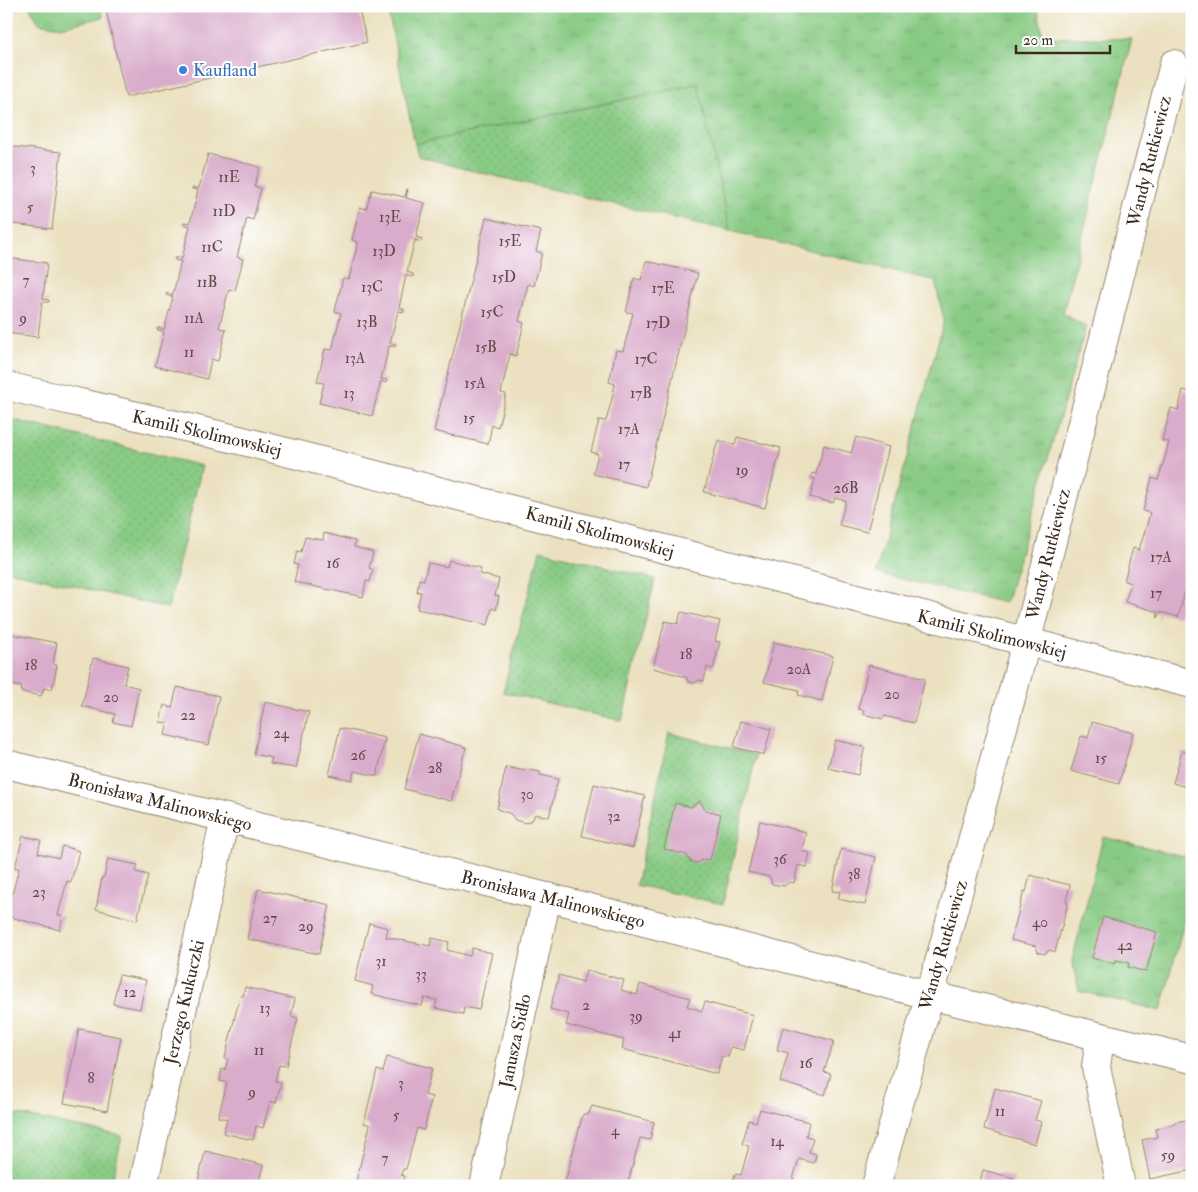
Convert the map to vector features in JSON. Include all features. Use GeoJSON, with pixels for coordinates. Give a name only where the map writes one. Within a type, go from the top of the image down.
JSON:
{"type":"FeatureCollection","features":[{"type":"Feature","properties":{"kind":"street","name":"Wandy Rutkiewicz"},"geometry":{"type":"LineString","coordinates":[[876,1186],[1026,643],[1174,64]]}},
{"type":"Feature","properties":{"kind":"street","name":"Kamili Skolimowskiej"},"geometry":{"type":"LineString","coordinates":[[6,386],[247,442],[1192,684]]}},
{"type":"Feature","properties":{"kind":"street","name":"Bronisława Malinowskiego"},"geometry":{"type":"LineString","coordinates":[[6,764],[547,897],[1100,1038],[1192,1059]]}},
{"type":"Feature","properties":{"kind":"street","name":"Jerzego Kukuczki"},"geometry":{"type":"LineString","coordinates":[[143,1186],[225,818]]}},
{"type":"Feature","properties":{"kind":"street","name":"Janusza Sidło"},"geometry":{"type":"LineString","coordinates":[[484,1186],[547,897]]}},
{"type":"Feature","properties":{"kind":"street"},"geometry":{"type":"LineString","coordinates":[[1100,1038],[1096,1067],[1121,1186]]}},
{"type":"Feature","properties":{"kind":"green space"},"geometry":{"type":"Polygon","coordinates":[[[29,6],[101,6],[103,17],[61,27],[39,23],[29,6]]]}},
{"type":"Feature","properties":{"kind":"green space"},"geometry":{"type":"Polygon","coordinates":[[[387,6],[1037,6],[1043,37],[1132,39],[1063,313],[1086,327],[1006,603],[876,573],[944,320],[935,281],[730,231],[697,84],[415,144],[387,6]]]}},
{"type":"Feature","properties":{"kind":"green space"},"geometry":{"type":"Polygon","coordinates":[[[698,84],[730,231],[465,169],[418,156],[415,144],[698,84]]]}},
{"type":"Feature","properties":{"kind":"green space"},"geometry":{"type":"Polygon","coordinates":[[[6,418],[202,466],[168,608],[6,570],[6,418]]]}},
{"type":"Feature","properties":{"kind":"green space"},"geometry":{"type":"Polygon","coordinates":[[[540,550],[655,579],[622,721],[503,692],[540,550]]]}},
{"type":"Feature","properties":{"kind":"green space"},"geometry":{"type":"Polygon","coordinates":[[[669,733],[756,755],[723,904],[636,885],[669,733]]]}},
{"type":"Feature","properties":{"kind":"green space"},"geometry":{"type":"Polygon","coordinates":[[[1103,837],[1192,858],[1192,891],[1161,1011],[1079,991],[1072,961],[1103,837]]]}},
{"type":"Feature","properties":{"kind":"green space"},"geometry":{"type":"Polygon","coordinates":[[[6,1112],[122,1136],[111,1186],[6,1186],[6,1112]]]}},
{"type":"Feature","properties":{"kind":"building","name":"Kaufland"},"geometry":{"type":"Polygon","coordinates":[[[105,6],[358,6],[367,42],[126,97],[105,6]]]}},
{"type":"Feature","properties":{"kind":"building"},"geometry":{"type":"Polygon","coordinates":[[[6,146],[61,152],[52,229],[6,223],[6,146]]]}},
{"type":"Feature","properties":{"kind":"building"},"geometry":{"type":"Polygon","coordinates":[[[208,154],[260,167],[254,187],[261,188],[253,220],[247,218],[237,257],[243,259],[235,291],[229,289],[219,328],[226,329],[218,361],[211,359],[207,379],[155,366],[164,332],[157,330],[158,328],[164,330],[173,297],[166,294],[173,294],[181,261],[175,260],[175,257],[182,259],[190,226],[183,224],[184,222],[190,223],[198,190],[192,188],[199,188],[208,154]]]}},
{"type":"Feature","properties":{"kind":"building"},"geometry":{"type":"Polygon","coordinates":[[[407,189],[406,198],[425,203],[416,237],[422,239],[421,242],[415,240],[407,272],[413,274],[413,277],[406,275],[399,308],[404,309],[404,312],[398,311],[390,343],[396,344],[395,347],[389,346],[381,379],[387,380],[386,383],[381,381],[372,416],[319,403],[324,383],[317,382],[325,349],[332,350],[341,313],[335,311],[343,278],[349,279],[358,242],[352,240],[360,207],[366,209],[372,190],[405,197],[407,189]]]}},
{"type":"Feature","properties":{"kind":"building"},"geometry":{"type":"Polygon","coordinates":[[[486,218],[541,231],[536,251],[542,253],[534,286],[528,284],[519,321],[524,323],[516,356],[510,354],[501,393],[506,394],[502,411],[498,427],[492,425],[488,444],[434,431],[486,218]]]}},
{"type":"Feature","properties":{"kind":"building"},"geometry":{"type":"Polygon","coordinates":[[[6,258],[47,263],[43,299],[49,300],[49,302],[42,302],[38,337],[6,333],[6,258]]]}},
{"type":"Feature","properties":{"kind":"building"},"geometry":{"type":"Polygon","coordinates":[[[646,261],[698,273],[646,487],[593,474],[598,454],[591,452],[599,420],[606,421],[611,403],[615,384],[609,382],[616,350],[623,351],[633,313],[626,312],[634,278],[641,280],[646,261]]]}},
{"type":"Feature","properties":{"kind":"building"},"geometry":{"type":"Polygon","coordinates":[[[1183,390],[1192,392],[1192,567],[1188,580],[1192,580],[1192,584],[1188,582],[1178,617],[1160,612],[1158,618],[1158,612],[1125,602],[1131,583],[1124,581],[1133,548],[1139,550],[1150,513],[1143,511],[1152,478],[1158,480],[1164,461],[1169,442],[1162,441],[1171,408],[1178,410],[1183,390]]]}},
{"type":"Feature","properties":{"kind":"building"},"geometry":{"type":"Polygon","coordinates":[[[737,437],[781,448],[765,508],[704,492],[718,440],[735,445],[737,437]]]}},
{"type":"Feature","properties":{"kind":"building"},"geometry":{"type":"Polygon","coordinates":[[[856,437],[889,447],[867,532],[839,525],[846,501],[835,498],[833,503],[810,497],[815,479],[811,477],[812,473],[816,474],[824,445],[851,453],[856,437]]]}},
{"type":"Feature","properties":{"kind":"building"},"geometry":{"type":"Polygon","coordinates":[[[324,533],[355,541],[354,547],[373,552],[369,568],[373,570],[370,582],[366,581],[363,597],[294,582],[298,565],[294,564],[297,551],[301,552],[305,537],[323,540],[324,533]]]}},
{"type":"Feature","properties":{"kind":"building"},"geometry":{"type":"Polygon","coordinates":[[[449,560],[481,568],[480,574],[499,579],[495,596],[499,596],[496,610],[492,608],[488,625],[417,609],[421,592],[417,592],[419,579],[424,580],[428,563],[447,567],[449,560]]]}},
{"type":"Feature","properties":{"kind":"building"},"geometry":{"type":"Polygon","coordinates":[[[681,612],[720,621],[715,641],[720,642],[713,669],[707,667],[704,681],[689,682],[686,677],[653,668],[665,621],[678,624],[681,612]]]}},
{"type":"Feature","properties":{"kind":"building"},"geometry":{"type":"Polygon","coordinates":[[[11,634],[57,643],[53,664],[57,665],[52,690],[44,688],[41,696],[21,692],[22,687],[6,684],[6,654],[11,634]]]}},
{"type":"Feature","properties":{"kind":"building"},"geometry":{"type":"Polygon","coordinates":[[[774,642],[833,656],[822,701],[798,695],[799,690],[764,682],[774,642]]]}},
{"type":"Feature","properties":{"kind":"building"},"geometry":{"type":"Polygon","coordinates":[[[93,658],[128,666],[124,684],[139,688],[131,726],[113,722],[115,714],[82,706],[93,658]]]}},
{"type":"Feature","properties":{"kind":"building"},"geometry":{"type":"Polygon","coordinates":[[[869,665],[925,679],[914,723],[884,716],[883,719],[863,714],[864,710],[858,709],[869,665]]]}},
{"type":"Feature","properties":{"kind":"building"},"geometry":{"type":"Polygon","coordinates":[[[177,687],[219,696],[209,745],[165,735],[168,723],[160,722],[164,705],[172,708],[177,687]]]}},
{"type":"Feature","properties":{"kind":"building"},"geometry":{"type":"Polygon","coordinates":[[[265,702],[309,712],[296,768],[270,764],[272,758],[254,754],[265,702]]]}},
{"type":"Feature","properties":{"kind":"building"},"geometry":{"type":"Polygon","coordinates":[[[741,721],[771,729],[764,755],[734,747],[741,721]]]}},
{"type":"Feature","properties":{"kind":"building"},"geometry":{"type":"Polygon","coordinates":[[[1092,722],[1133,733],[1119,784],[1071,771],[1081,736],[1088,738],[1092,722]]]}},
{"type":"Feature","properties":{"kind":"building"},"geometry":{"type":"Polygon","coordinates":[[[340,728],[385,738],[377,776],[354,771],[352,780],[329,775],[340,728]]]}},
{"type":"Feature","properties":{"kind":"building"},"geometry":{"type":"Polygon","coordinates":[[[419,734],[466,747],[451,801],[404,789],[419,734]]]}},
{"type":"Feature","properties":{"kind":"building"},"geometry":{"type":"Polygon","coordinates":[[[835,740],[865,747],[858,775],[828,768],[835,740]]]}},
{"type":"Feature","properties":{"kind":"building"},"geometry":{"type":"Polygon","coordinates":[[[1182,751],[1192,754],[1192,789],[1173,783],[1182,751]]]}},
{"type":"Feature","properties":{"kind":"building"},"geometry":{"type":"Polygon","coordinates":[[[506,767],[540,772],[540,775],[558,779],[549,817],[535,814],[533,819],[526,823],[515,820],[511,814],[497,809],[506,767]]]}},
{"type":"Feature","properties":{"kind":"building"},"geometry":{"type":"Polygon","coordinates":[[[594,784],[645,796],[633,848],[582,836],[594,784]]]}},
{"type":"Feature","properties":{"kind":"building"},"geometry":{"type":"Polygon","coordinates":[[[700,801],[705,810],[721,814],[710,860],[703,859],[698,863],[689,861],[687,855],[664,849],[675,803],[691,807],[700,801]]]}},
{"type":"Feature","properties":{"kind":"building"},"geometry":{"type":"Polygon","coordinates":[[[760,821],[806,832],[802,851],[810,853],[807,867],[798,865],[794,883],[789,882],[784,886],[772,884],[770,877],[748,872],[760,821]]]}},
{"type":"Feature","properties":{"kind":"building"},"geometry":{"type":"Polygon","coordinates":[[[23,836],[41,840],[38,853],[59,858],[62,846],[79,851],[71,882],[67,881],[58,915],[63,916],[60,930],[6,916],[6,902],[10,903],[19,868],[15,868],[23,836]]]}},
{"type":"Feature","properties":{"kind":"building"},"geometry":{"type":"Polygon","coordinates":[[[841,849],[876,857],[865,905],[838,899],[840,892],[832,891],[841,849]]]}},
{"type":"Feature","properties":{"kind":"building"},"geometry":{"type":"Polygon","coordinates":[[[108,859],[138,865],[136,872],[148,875],[137,920],[96,909],[102,877],[104,877],[108,859]]]}},
{"type":"Feature","properties":{"kind":"building"},"geometry":{"type":"Polygon","coordinates":[[[1030,875],[1070,885],[1066,902],[1068,903],[1055,952],[1050,950],[1044,954],[1038,952],[1036,946],[1011,940],[1030,875]]]}},
{"type":"Feature","properties":{"kind":"building"},"geometry":{"type":"Polygon","coordinates":[[[258,889],[330,905],[319,954],[247,939],[258,889]]]}},
{"type":"Feature","properties":{"kind":"building"},"geometry":{"type":"Polygon","coordinates":[[[1103,917],[1157,932],[1146,972],[1128,967],[1129,963],[1116,960],[1115,964],[1092,958],[1103,917]]]}},
{"type":"Feature","properties":{"kind":"building"},"geometry":{"type":"Polygon","coordinates":[[[369,923],[388,928],[386,937],[430,946],[432,938],[449,942],[447,950],[470,956],[472,948],[492,953],[479,1010],[464,1007],[463,1014],[435,1008],[437,1000],[424,998],[422,1006],[371,994],[373,986],[355,981],[369,923]]]}},
{"type":"Feature","properties":{"kind":"building"},"geometry":{"type":"Polygon","coordinates":[[[586,970],[624,980],[621,990],[637,995],[640,984],[690,998],[687,1006],[702,1011],[705,1002],[753,1015],[744,1050],[731,1047],[728,1057],[722,1056],[717,1074],[622,1049],[624,1040],[566,1025],[569,1014],[550,1009],[559,975],[583,982],[586,970]]]}},
{"type":"Feature","properties":{"kind":"building"},"geometry":{"type":"Polygon","coordinates":[[[119,975],[146,980],[140,1009],[113,1004],[119,975]]]}},
{"type":"Feature","properties":{"kind":"building"},"geometry":{"type":"Polygon","coordinates":[[[245,987],[295,999],[291,1016],[298,1018],[286,1066],[279,1065],[275,1081],[281,1082],[276,1103],[270,1101],[263,1128],[256,1126],[253,1140],[223,1133],[227,1119],[218,1117],[227,1083],[220,1081],[222,1069],[225,1070],[228,1059],[225,1058],[240,996],[243,996],[245,987]]]}},
{"type":"Feature","properties":{"kind":"building"},"geometry":{"type":"Polygon","coordinates":[[[783,1027],[834,1041],[824,1072],[831,1074],[825,1095],[780,1082],[788,1053],[777,1050],[783,1027]]]}},
{"type":"Feature","properties":{"kind":"building"},"geometry":{"type":"Polygon","coordinates":[[[79,1029],[121,1037],[107,1111],[64,1103],[79,1029]]]}},
{"type":"Feature","properties":{"kind":"building"},"geometry":{"type":"Polygon","coordinates":[[[387,1057],[432,1068],[425,1095],[432,1097],[424,1130],[417,1128],[406,1169],[403,1169],[401,1175],[405,1176],[402,1186],[355,1186],[370,1125],[364,1123],[377,1070],[383,1072],[387,1057]]]}},
{"type":"Feature","properties":{"kind":"building"},"geometry":{"type":"Polygon","coordinates":[[[995,1088],[1041,1101],[1035,1120],[1041,1122],[1035,1144],[984,1129],[995,1088]]]}},
{"type":"Feature","properties":{"kind":"building"},"geometry":{"type":"Polygon","coordinates":[[[592,1106],[654,1122],[650,1140],[640,1138],[627,1186],[570,1186],[570,1184],[565,1183],[583,1114],[588,1115],[592,1106]]]}},
{"type":"Feature","properties":{"kind":"building"},"geometry":{"type":"Polygon","coordinates":[[[760,1109],[809,1122],[806,1136],[813,1138],[809,1152],[816,1154],[814,1163],[799,1159],[791,1186],[731,1186],[735,1174],[741,1175],[749,1146],[742,1144],[749,1120],[756,1122],[760,1109]]]}},
{"type":"Feature","properties":{"kind":"building"},"geometry":{"type":"Polygon","coordinates":[[[1192,1119],[1192,1170],[1150,1179],[1142,1140],[1157,1137],[1155,1129],[1175,1124],[1175,1122],[1192,1119]]]}},
{"type":"Feature","properties":{"kind":"building"},"geometry":{"type":"Polygon","coordinates":[[[205,1151],[263,1165],[258,1186],[197,1186],[205,1151]]]}},
{"type":"Feature","properties":{"kind":"building"},"geometry":{"type":"Polygon","coordinates":[[[983,1170],[1014,1178],[1012,1186],[979,1186],[983,1170]]]}},
{"type":"Feature","properties":{"kind":"place","name":"Kaufland"},"geometry":{"type":"Point","coordinates":[183,70]}}]}
